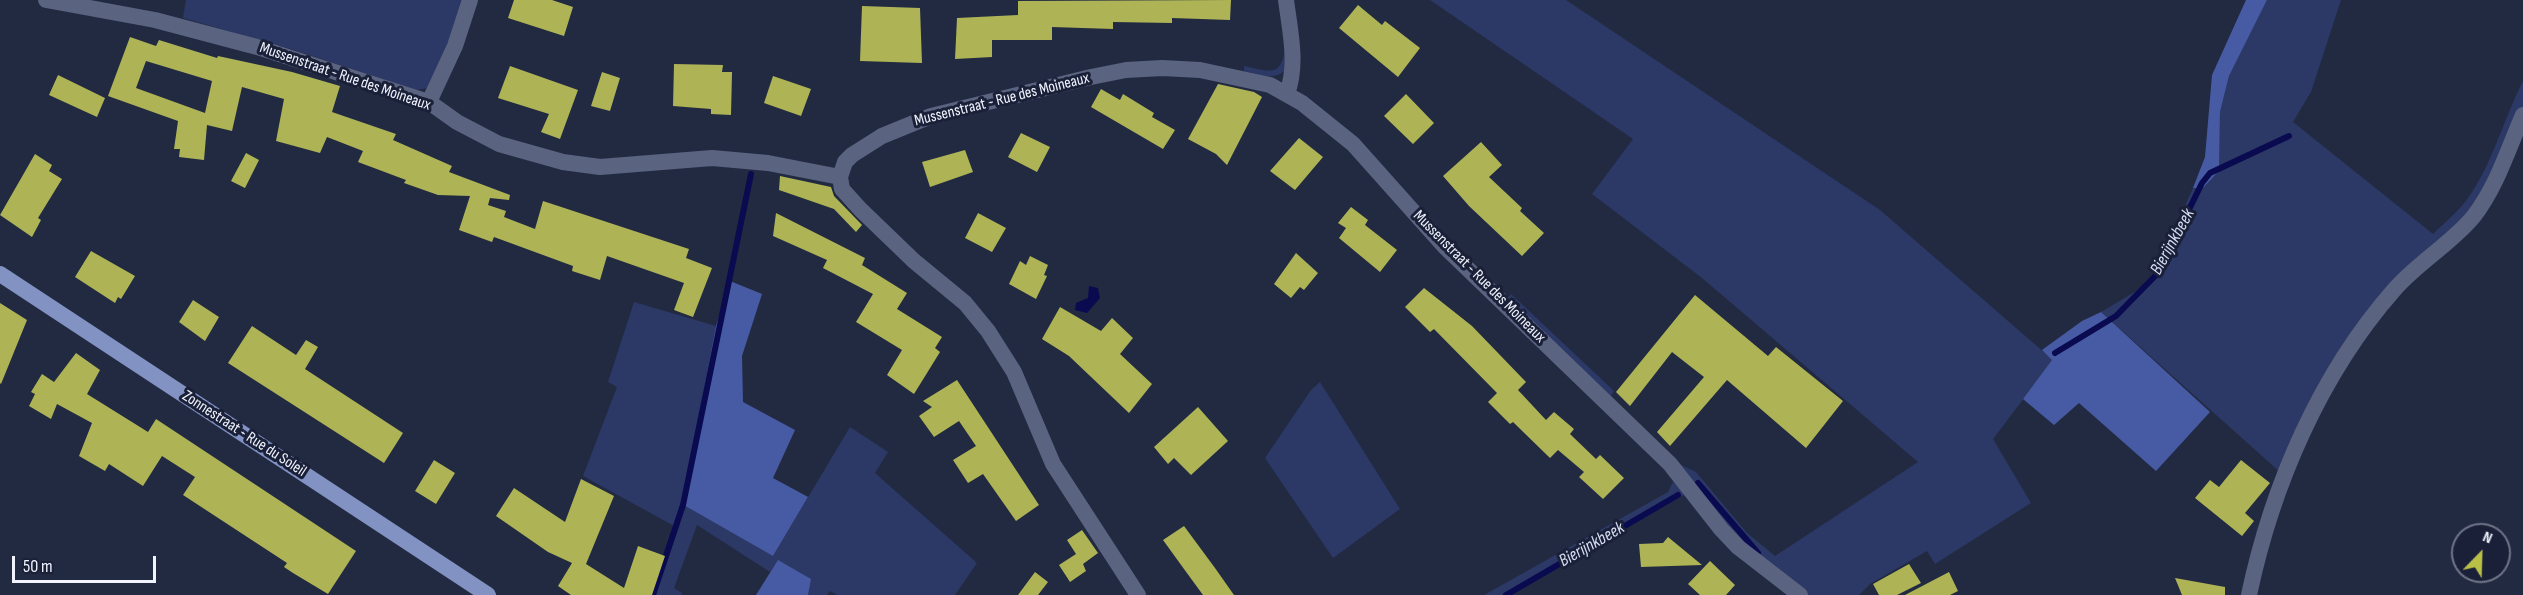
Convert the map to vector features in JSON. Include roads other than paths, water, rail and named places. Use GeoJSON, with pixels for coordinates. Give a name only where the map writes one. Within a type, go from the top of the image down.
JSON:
{"type":"FeatureCollection","features":[{"type":"Feature","properties":{"kind":"main road","name":"Zonnestraat - Rue du Soleil"},"geometry":{"type":"LineString","coordinates":[[0,274],[488,595]]}},
{"type":"Feature","properties":{"kind":"street","name":"Mussenstraat - Rue des Moineaux"},"geometry":{"type":"LineString","coordinates":[[46,0],[207,32],[429,102],[457,122],[499,144],[563,162],[600,167],[712,158],[784,165],[840,177],[845,162],[852,155],[905,125],[952,110],[1126,70],[1200,70],[1270,85],[1302,103],[1353,144],[1443,246],[1670,464],[1738,547],[1800,595]]}},
{"type":"Feature","properties":{"kind":"street"},"geometry":{"type":"LineString","coordinates":[[429,102],[455,46],[470,0]]}},
{"type":"Feature","properties":{"kind":"street"},"geometry":{"type":"LineString","coordinates":[[1286,0],[1293,54],[1293,78],[1287,94]]}},
{"type":"Feature","properties":{"kind":"street"},"geometry":{"type":"LineString","coordinates":[[2249,595],[2271,512],[2300,439],[2325,391],[2364,329],[2394,289],[2473,217],[2493,188],[2523,115]]}},
{"type":"Feature","properties":{"kind":"street"},"geometry":{"type":"LineString","coordinates":[[840,177],[842,189],[860,209],[914,261],[965,303],[988,331],[1014,372],[1053,464],[1138,595]]}},
{"type":"Feature","properties":{"kind":"waterway","name":"Bierijnkbeek"},"geometry":{"type":"LineString","coordinates":[[2055,353],[2116,316],[2158,273],[2202,183],[2210,173],[2289,136]]}},
{"type":"Feature","properties":{"kind":"waterway"},"geometry":{"type":"LineString","coordinates":[[653,595],[683,505],[751,174]]}},
{"type":"Feature","properties":{"kind":"waterway","name":"Bierijnkbeek"},"geometry":{"type":"LineString","coordinates":[[1698,483],[1758,553]]}},
{"type":"Feature","properties":{"kind":"waterway","name":"Bierijnkbeek"},"geometry":{"type":"LineString","coordinates":[[1506,595],[1678,495]]}}]}
